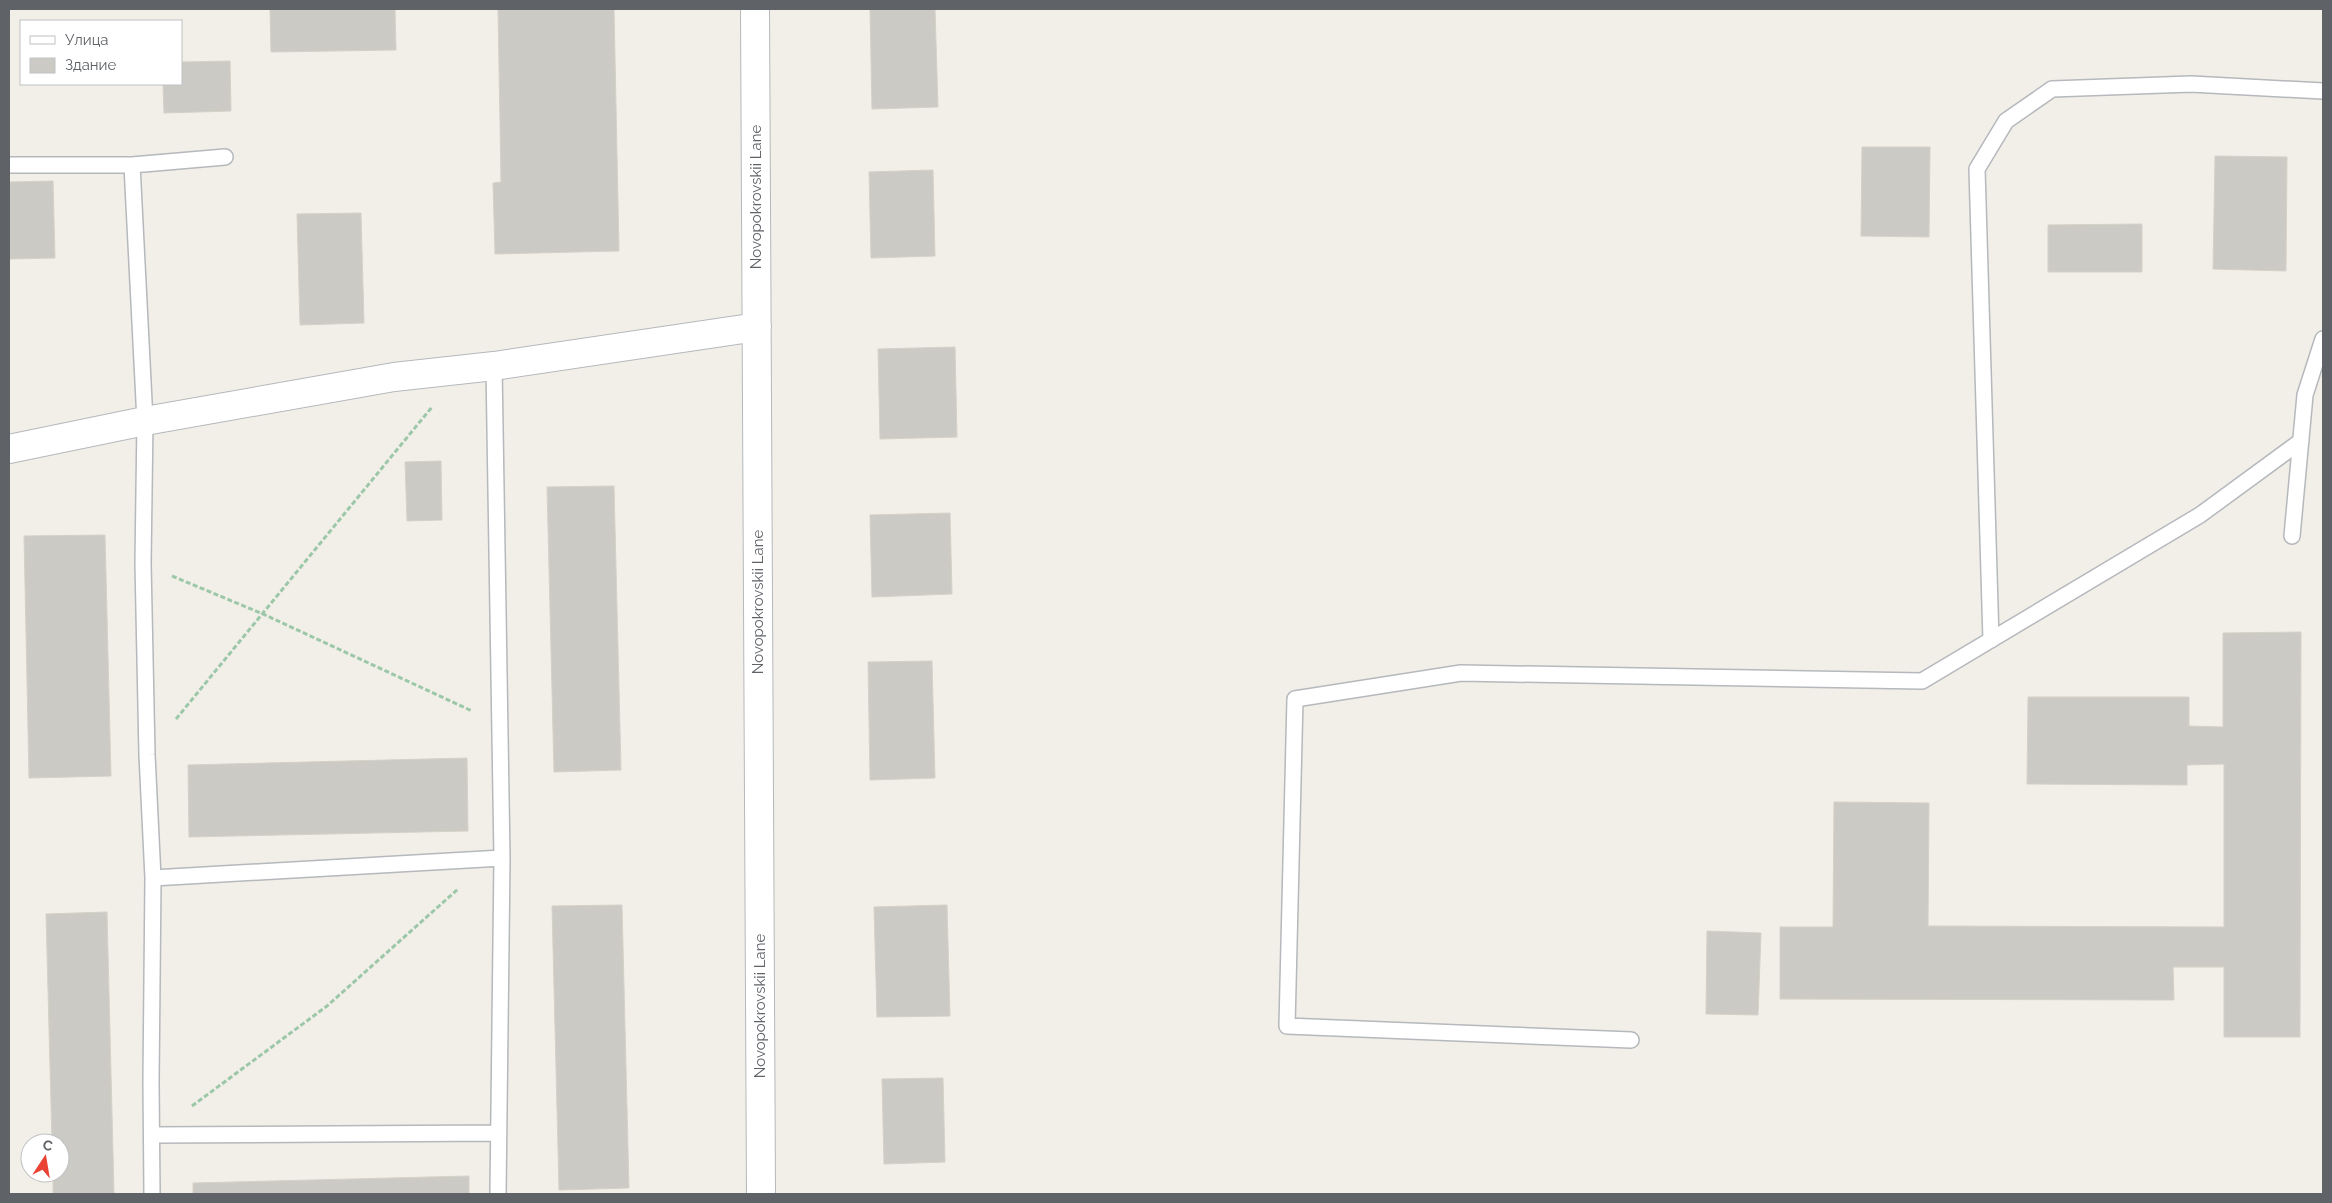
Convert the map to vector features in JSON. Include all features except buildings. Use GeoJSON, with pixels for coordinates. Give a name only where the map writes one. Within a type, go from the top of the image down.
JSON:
{"type":"FeatureCollection","features":[{"type":"Feature","properties":{"kind":"street","name":"Novopokrovskii Lane"},"geometry":{"type":"LineString","coordinates":[[756,9],[761,1194]]}},
{"type":"Feature","properties":{"kind":"street"},"geometry":{"type":"LineString","coordinates":[[9,449],[146,422],[394,378],[494,366],[757,327]]}},
{"type":"Feature","properties":{"kind":"lane"},"geometry":{"type":"LineString","coordinates":[[1991,640],[1977,169],[2006,120],[2052,89],[2191,84],[2323,91]]}},
{"type":"Feature","properties":{"kind":"lane"},"geometry":{"type":"LineString","coordinates":[[9,165],[132,165],[225,157]]}},
{"type":"Feature","properties":{"kind":"lane"},"geometry":{"type":"LineString","coordinates":[[132,165],[146,422],[143,563],[147,755],[153,878],[152,1194]]}},
{"type":"Feature","properties":{"kind":"lane"},"geometry":{"type":"LineString","coordinates":[[2292,536],[2305,395],[2323,339]]}},
{"type":"Feature","properties":{"kind":"lane"},"geometry":{"type":"LineString","coordinates":[[494,366],[500,723],[497,859],[498,1194]]}},
{"type":"Feature","properties":{"kind":"lane"},"geometry":{"type":"LineString","coordinates":[[1631,1040],[1287,1026],[1295,699],[1461,673],[1922,681],[2200,515],[2301,441]]}},
{"type":"Feature","properties":{"kind":"lane"},"geometry":{"type":"LineString","coordinates":[[153,878],[497,859]]}},
{"type":"Feature","properties":{"kind":"lane"},"geometry":{"type":"LineString","coordinates":[[152,1135],[498,1133]]}},
{"type":"Feature","properties":{"kind":"path"},"geometry":{"type":"LineString","coordinates":[[147,755],[465,368]]}},
{"type":"Feature","properties":{"kind":"path"},"geometry":{"type":"LineString","coordinates":[[143,563],[263,614],[500,723]]}},
{"type":"Feature","properties":{"kind":"path"},"geometry":{"type":"LineString","coordinates":[[152,1135],[327,1006],[497,859]]}}]}
